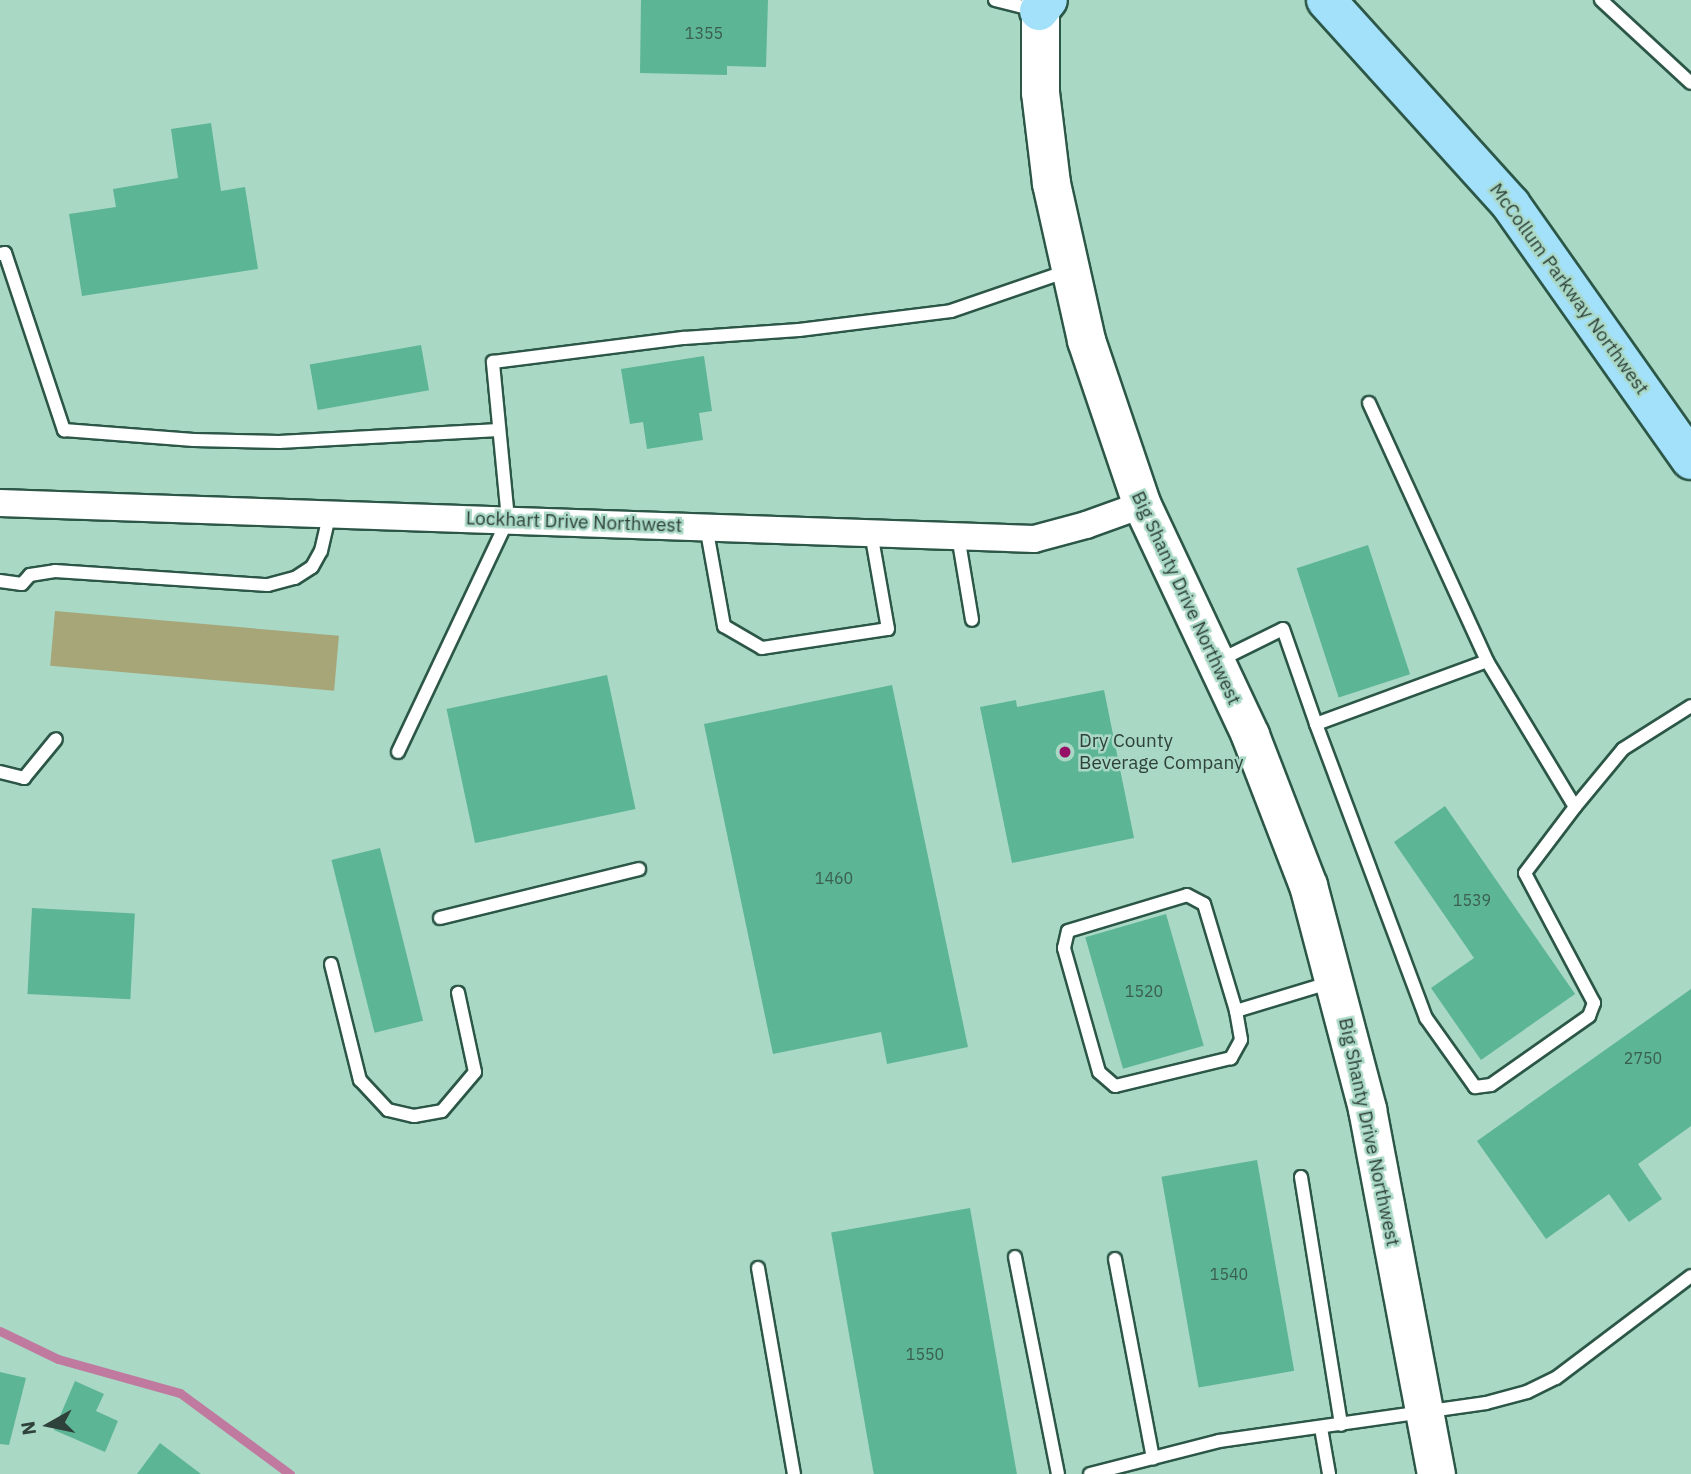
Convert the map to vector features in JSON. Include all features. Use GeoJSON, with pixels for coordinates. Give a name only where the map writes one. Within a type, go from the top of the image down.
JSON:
{"type":"FeatureCollection","features":[{"type":"Feature","properties":{"kind":"main road","name":"McCollum Parkway Northwest"},"geometry":{"type":"LineString","coordinates":[[1326,0],[1511,205],[1691,460]]}},
{"type":"Feature","properties":{"kind":"street","name":"Big Shanty Drive Northwest"},"geometry":{"type":"LineString","coordinates":[[1042,4],[1040,92],[1045,138],[1068,270],[1107,407],[1142,505],[1280,807],[1308,885],[1367,1109],[1436,1474]]}},
{"type":"Feature","properties":{"kind":"street","name":"Lockhart Drive Northwest"},"geometry":{"type":"LineString","coordinates":[[0,503],[1034,539],[1086,525],[1142,505]]}},
{"type":"Feature","properties":{"kind":"lane"},"geometry":{"type":"LineString","coordinates":[[995,0],[1042,4]]}},
{"type":"Feature","properties":{"kind":"lane"},"geometry":{"type":"LineString","coordinates":[[1601,0],[1691,83]]}},
{"type":"Feature","properties":{"kind":"lane"},"geometry":{"type":"LineString","coordinates":[[0,254],[5,253],[64,430],[194,440],[279,442],[499,430]]}},
{"type":"Feature","properties":{"kind":"lane"},"geometry":{"type":"LineString","coordinates":[[398,752],[508,519],[493,362],[684,338],[799,330],[951,311],[1068,270]]}},
{"type":"Feature","properties":{"kind":"lane"},"geometry":{"type":"LineString","coordinates":[[1369,403],[1486,662],[1575,807]]}},
{"type":"Feature","properties":{"kind":"lane"},"geometry":{"type":"LineString","coordinates":[[0,581],[22,584],[30,575],[55,571],[268,585],[295,578],[312,567],[321,551],[329,516]]}},
{"type":"Feature","properties":{"kind":"lane"},"geometry":{"type":"LineString","coordinates":[[706,526],[724,626],[762,648],[888,629],[871,533]]}},
{"type":"Feature","properties":{"kind":"lane"},"geometry":{"type":"LineString","coordinates":[[958,537],[972,620]]}},
{"type":"Feature","properties":{"kind":"lane"},"geometry":{"type":"LineString","coordinates":[[1214,663],[1283,629],[1426,1018],[1475,1087],[1490,1085],[1589,1016],[1594,1003],[1525,873],[1623,749],[1691,706]]}},
{"type":"Feature","properties":{"kind":"lane"},"geometry":{"type":"LineString","coordinates":[[1316,724],[1486,662]]}},
{"type":"Feature","properties":{"kind":"lane"},"geometry":{"type":"LineString","coordinates":[[0,772],[24,778],[56,738]]}},
{"type":"Feature","properties":{"kind":"lane"},"geometry":{"type":"LineString","coordinates":[[440,918],[639,869]]}},
{"type":"Feature","properties":{"kind":"lane"},"geometry":{"type":"LineString","coordinates":[[1187,895],[1204,904],[1236,1011],[1241,1040],[1231,1058],[1115,1086],[1099,1072],[1064,948],[1068,931],[1187,895]]}},
{"type":"Feature","properties":{"kind":"lane"},"geometry":{"type":"LineString","coordinates":[[331,964],[360,1080],[388,1110],[414,1116],[442,1111],[475,1072],[458,993]]}},
{"type":"Feature","properties":{"kind":"lane"},"geometry":{"type":"LineString","coordinates":[[1236,1011],[1335,981]]}},
{"type":"Feature","properties":{"kind":"lane"},"geometry":{"type":"LineString","coordinates":[[1301,1177],[1341,1425]]}},
{"type":"Feature","properties":{"kind":"lane"},"geometry":{"type":"LineString","coordinates":[[1016,1257],[1058,1474]]}},
{"type":"Feature","properties":{"kind":"lane"},"geometry":{"type":"LineString","coordinates":[[1115,1259],[1153,1458]]}},
{"type":"Feature","properties":{"kind":"lane"},"geometry":{"type":"LineString","coordinates":[[758,1268],[794,1474]]}},
{"type":"Feature","properties":{"kind":"lane"},"geometry":{"type":"LineString","coordinates":[[1090,1474],[1219,1441],[1321,1428],[1508,1398],[1556,1378],[1691,1276]]}},
{"type":"Feature","properties":{"kind":"lane"},"geometry":{"type":"LineString","coordinates":[[1321,1428],[1329,1474]]}},
{"type":"Feature","properties":{"kind":"green space"},"geometry":{"type":"Polygon","coordinates":[[[55,611],[339,636],[334,691],[50,666],[55,611]]]}},
{"type":"Feature","properties":{"kind":"building"},"geometry":{"type":"Polygon","coordinates":[[[641,0],[768,0],[766,67],[727,66],[727,75],[640,73],[641,0]]]}},
{"type":"Feature","properties":{"kind":"building"},"geometry":{"type":"Polygon","coordinates":[[[211,123],[221,191],[245,187],[258,269],[82,296],[69,214],[116,207],[113,189],[178,178],[171,129],[211,123]]]}},
{"type":"Feature","properties":{"kind":"building"},"geometry":{"type":"Polygon","coordinates":[[[421,345],[429,390],[318,410],[310,365],[421,345]]]}},
{"type":"Feature","properties":{"kind":"building"},"geometry":{"type":"Polygon","coordinates":[[[704,356],[712,411],[699,413],[703,440],[647,449],[643,422],[630,424],[621,369],[704,356]]]}},
{"type":"Feature","properties":{"kind":"building"},"geometry":{"type":"Polygon","coordinates":[[[1368,545],[1410,674],[1339,698],[1297,568],[1368,545]]]}},
{"type":"Feature","properties":{"kind":"building"},"geometry":{"type":"Polygon","coordinates":[[[607,675],[635,809],[475,843],[447,709],[607,675]]]}},
{"type":"Feature","properties":{"kind":"building"},"geometry":{"type":"Polygon","coordinates":[[[892,685],[968,1047],[887,1064],[881,1032],[773,1054],[704,724],[892,685]]]}},
{"type":"Feature","properties":{"kind":"building"},"geometry":{"type":"Polygon","coordinates":[[[1104,690],[1134,838],[1012,863],[980,707],[1016,700],[1017,707],[1104,690]]]}},
{"type":"Feature","properties":{"kind":"building"},"geometry":{"type":"Polygon","coordinates":[[[1445,806],[1575,994],[1481,1060],[1431,988],[1474,958],[1394,842],[1445,806]]]}},
{"type":"Feature","properties":{"kind":"building"},"geometry":{"type":"Polygon","coordinates":[[[380,848],[423,1021],[375,1033],[331,860],[380,848]]]}},
{"type":"Feature","properties":{"kind":"building"},"geometry":{"type":"Polygon","coordinates":[[[32,908],[135,913],[130,999],[27,994],[32,908]]]}},
{"type":"Feature","properties":{"kind":"building"},"geometry":{"type":"Polygon","coordinates":[[[1166,914],[1204,1046],[1123,1069],[1085,937],[1166,914]]]}},
{"type":"Feature","properties":{"kind":"building"},"geometry":{"type":"Polygon","coordinates":[[[1691,989],[1691,1126],[1638,1164],[1662,1199],[1629,1222],[1609,1194],[1546,1239],[1477,1141],[1691,989]]]}},
{"type":"Feature","properties":{"kind":"building"},"geometry":{"type":"Polygon","coordinates":[[[1257,1160],[1294,1371],[1199,1388],[1161,1177],[1257,1160]]]}},
{"type":"Feature","properties":{"kind":"building"},"geometry":{"type":"Polygon","coordinates":[[[970,1208],[1017,1474],[874,1474],[831,1232],[970,1208]]]}},
{"type":"Feature","properties":{"kind":"building"},"geometry":{"type":"Polygon","coordinates":[[[0,1372],[26,1378],[9,1445],[0,1444],[0,1372]]]}},
{"type":"Feature","properties":{"kind":"building"},"geometry":{"type":"Polygon","coordinates":[[[75,1381],[104,1394],[96,1411],[118,1421],[105,1452],[54,1430],[75,1381]]]}},
{"type":"Feature","properties":{"kind":"building"},"geometry":{"type":"Polygon","coordinates":[[[160,1443],[201,1474],[137,1474],[160,1443]]]}},
{"type":"Feature","properties":{"kind":"waterway"},"geometry":{"type":"LineString","coordinates":[[0,1331],[58,1359],[180,1393],[290,1474]]}},
{"type":"Feature","properties":{"kind":"place","name":"Dry County Beverage Company"},"geometry":{"type":"Point","coordinates":[1065,752]}}]}
